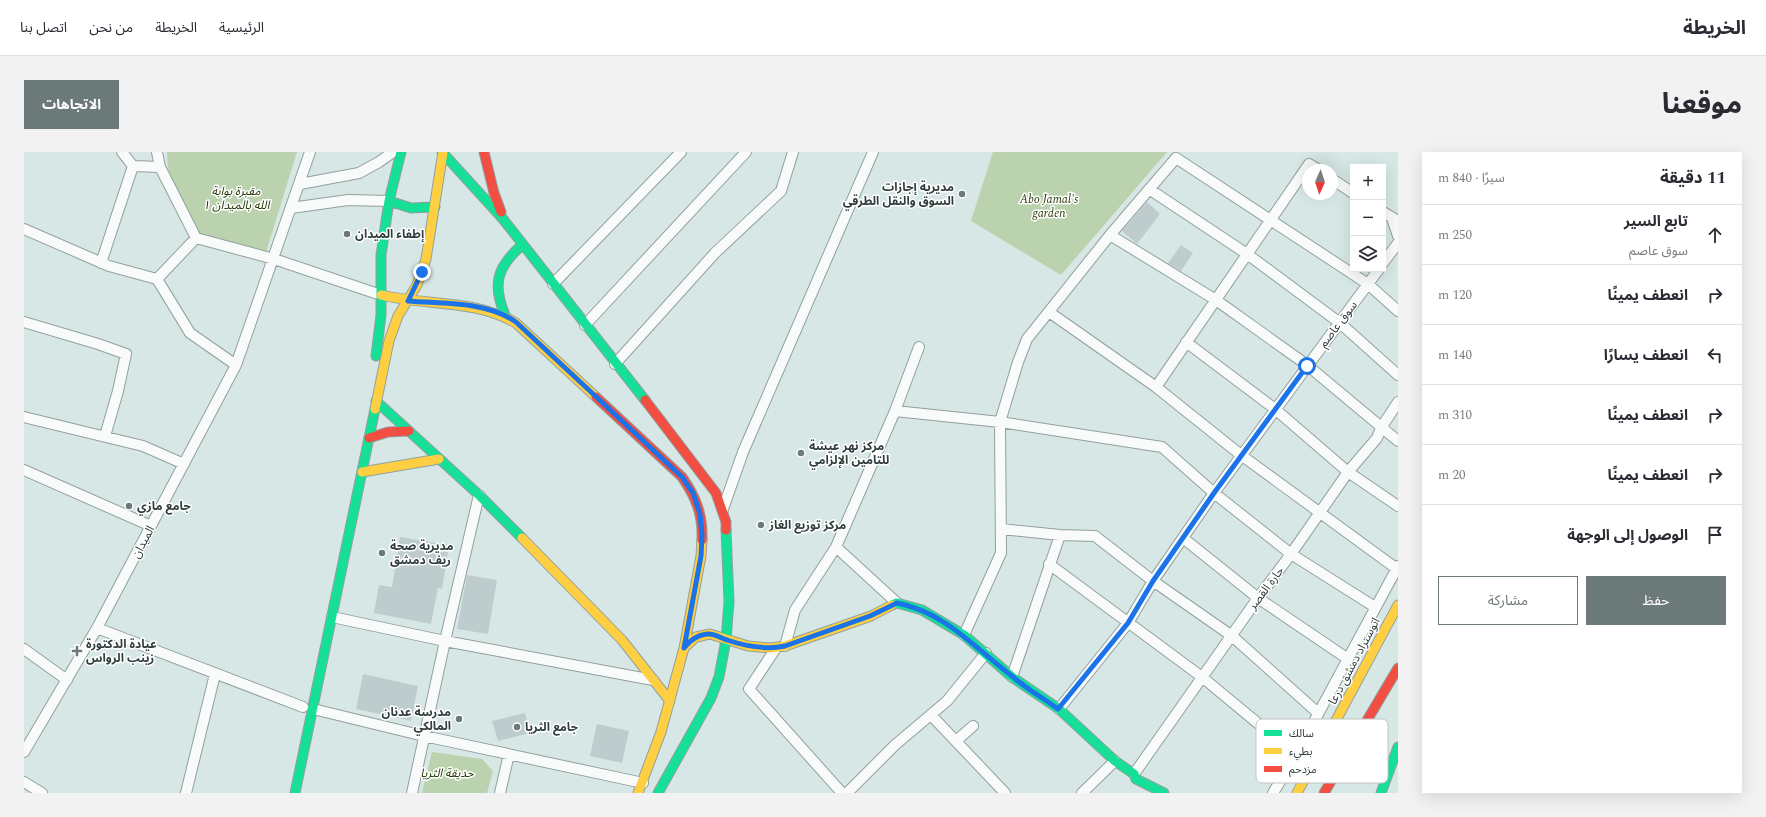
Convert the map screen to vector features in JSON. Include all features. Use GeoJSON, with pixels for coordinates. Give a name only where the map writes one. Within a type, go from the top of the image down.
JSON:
{"type":"FeatureCollection","features":[{"type":"Feature","properties":{"kind":"main road"},"geometry":{"type":"LineString","coordinates":[[360,432],[378,345],[381,295],[381,254],[389,202],[400,152]]}},
{"type":"Feature","properties":{"kind":"main road"},"geometry":{"type":"LineString","coordinates":[[443,152],[504,219],[522,245],[706,478],[716,493],[723,509],[727,535],[729,615],[719,677],[711,698],[658,793]]}},
{"type":"Feature","properties":{"kind":"main road"},"geometry":{"type":"LineString","coordinates":[[292,762],[332,617],[392,329],[417,285],[426,259],[443,152]]}},
{"type":"Feature","properties":{"kind":"main road"},"geometry":{"type":"LineString","coordinates":[[484,152],[494,193],[504,219]]}},
{"type":"Feature","properties":{"kind":"main road"},"geometry":{"type":"LineString","coordinates":[[389,202],[405,208],[414,209],[435,206]]}},
{"type":"Feature","properties":{"kind":"main road"},"geometry":{"type":"LineString","coordinates":[[505,315],[498,296],[498,276],[503,264],[511,253],[522,245]]}},
{"type":"Feature","properties":{"kind":"main road"},"geometry":{"type":"LineString","coordinates":[[381,295],[408,301],[469,306],[505,315],[516,322],[682,477],[693,493],[700,514],[702,535],[701,556],[684,648],[670,701],[643,783],[638,793]]}},
{"type":"Feature","properties":{"kind":"main road"},"geometry":{"type":"LineString","coordinates":[[376,401],[479,495],[622,640],[670,701]]}},
{"type":"Feature","properties":{"kind":"main road"},"geometry":{"type":"LineString","coordinates":[[369,438],[388,432],[408,431]]}},
{"type":"Feature","properties":{"kind":"main road"},"geometry":{"type":"LineString","coordinates":[[362,472],[439,459]]}},
{"type":"Feature","properties":{"kind":"main road"},"geometry":{"type":"LineString","coordinates":[[340,531],[343,516]]}},
{"type":"Feature","properties":{"kind":"main road"},"geometry":{"type":"LineString","coordinates":[[295,793],[308,708],[337,546]]}},
{"type":"Feature","properties":{"kind":"main road"},"geometry":{"type":"LineString","coordinates":[[684,648],[690,640],[703,634],[718,635],[726,640],[760,647],[781,647],[870,616],[897,603],[922,610],[964,635],[1012,677],[1058,709],[1115,761],[1134,774],[1136,779],[1164,793]]}},
{"type":"Feature","properties":{"kind":"main road","name":"اتوستراد دمشق درعا"},"geometry":{"type":"LineString","coordinates":[[1337,719],[1398,605]]}},
{"type":"Feature","properties":{"kind":"main road"},"geometry":{"type":"LineString","coordinates":[[1368,719],[1398,668]]}},
{"type":"Feature","properties":{"kind":"main road"},"geometry":{"type":"LineString","coordinates":[[1388,774],[1398,747]]}},
{"type":"Feature","properties":{"kind":"main road","name":"اتوستراد دمشق درعا"},"geometry":{"type":"LineString","coordinates":[[1297,793],[1302,783]]}},
{"type":"Feature","properties":{"kind":"main road"},"geometry":{"type":"LineString","coordinates":[[1324,793],[1330,783]]}},
{"type":"Feature","properties":{"kind":"main road"},"geometry":{"type":"LineString","coordinates":[[1381,793],[1385,783]]}},
{"type":"Feature","properties":{"kind":"street"},"geometry":{"type":"LineString","coordinates":[[122,152],[133,166],[160,167]]}},
{"type":"Feature","properties":{"kind":"street"},"geometry":{"type":"LineString","coordinates":[[157,152],[160,167],[196,238],[274,259],[381,295]]}},
{"type":"Feature","properties":{"kind":"street","name":"الميدان"},"geometry":{"type":"LineString","coordinates":[[24,752],[97,628],[236,365],[310,152]]}},
{"type":"Feature","properties":{"kind":"street"},"geometry":{"type":"LineString","coordinates":[[300,184],[359,172],[379,162],[393,152]]}},
{"type":"Feature","properties":{"kind":"street"},"geometry":{"type":"LineString","coordinates":[[553,284],[680,152]]}},
{"type":"Feature","properties":{"kind":"street"},"geometry":{"type":"LineString","coordinates":[[585,325],[746,152]]}},
{"type":"Feature","properties":{"kind":"street"},"geometry":{"type":"LineString","coordinates":[[615,364],[715,253],[781,191],[793,152]]}},
{"type":"Feature","properties":{"kind":"street"},"geometry":{"type":"LineString","coordinates":[[723,509],[743,452],[873,152]]}},
{"type":"Feature","properties":{"kind":"street"},"geometry":{"type":"LineString","coordinates":[[964,635],[1001,553],[1000,422],[1018,362],[1027,339],[1110,235],[1176,158],[1368,284],[1398,311]]}},
{"type":"Feature","properties":{"kind":"street"},"geometry":{"type":"LineString","coordinates":[[101,263],[133,166]]}},
{"type":"Feature","properties":{"kind":"street"},"geometry":{"type":"LineString","coordinates":[[1156,387],[1302,174]]}},
{"type":"Feature","properties":{"kind":"street"},"geometry":{"type":"LineString","coordinates":[[1338,183],[1350,191]]}},
{"type":"Feature","properties":{"kind":"street"},"geometry":{"type":"LineString","coordinates":[[1149,189],[1247,254],[1340,323],[1398,376]]}},
{"type":"Feature","properties":{"kind":"street"},"geometry":{"type":"LineString","coordinates":[[291,208],[348,200],[389,202]]}},
{"type":"Feature","properties":{"kind":"street"},"geometry":{"type":"LineString","coordinates":[[1386,214],[1395,220],[1398,236]]}},
{"type":"Feature","properties":{"kind":"street"},"geometry":{"type":"LineString","coordinates":[[24,229],[101,263],[156,279],[190,333],[236,365]]}},
{"type":"Feature","properties":{"kind":"street"},"geometry":{"type":"LineString","coordinates":[[1110,235],[1216,300],[1307,366],[1380,428],[1398,441]]}},
{"type":"Feature","properties":{"kind":"street"},"geometry":{"type":"LineString","coordinates":[[156,279],[196,238]]}},
{"type":"Feature","properties":{"kind":"street"},"geometry":{"type":"LineString","coordinates":[[1386,259],[1398,243]]}},
{"type":"Feature","properties":{"kind":"street","name":"سوق عاصم"},"geometry":{"type":"LineString","coordinates":[[1058,709],[1128,623],[1153,581],[1214,493],[1377,272]]}},
{"type":"Feature","properties":{"kind":"street"},"geometry":{"type":"LineString","coordinates":[[1049,312],[1156,387],[1241,455],[1397,567],[1315,719]]}},
{"type":"Feature","properties":{"kind":"street"},"geometry":{"type":"LineString","coordinates":[[24,322],[126,354],[118,391],[105,436]]}},
{"type":"Feature","properties":{"kind":"street"},"geometry":{"type":"LineString","coordinates":[[1186,342],[1276,409],[1348,472],[1398,506]]}},
{"type":"Feature","properties":{"kind":"street"},"geometry":{"type":"LineString","coordinates":[[842,793],[750,689],[781,647],[795,610],[836,547],[895,411],[919,347]]}},
{"type":"Feature","properties":{"kind":"street","name":"حارة القصر"},"geometry":{"type":"LineString","coordinates":[[1134,774],[1258,598],[1292,554],[1348,472],[1377,438],[1380,428],[1398,402]]}},
{"type":"Feature","properties":{"kind":"street"},"geometry":{"type":"LineString","coordinates":[[895,411],[1000,422],[1162,447],[1214,493],[1292,554],[1375,607]]}},
{"type":"Feature","properties":{"kind":"street"},"geometry":{"type":"LineString","coordinates":[[24,417],[143,446],[184,464]]}},
{"type":"Feature","properties":{"kind":"street"},"geometry":{"type":"LineString","coordinates":[[24,470],[151,526]]}},
{"type":"Feature","properties":{"kind":"street"},"geometry":{"type":"LineString","coordinates":[[412,793],[479,495]]}},
{"type":"Feature","properties":{"kind":"street"},"geometry":{"type":"LineString","coordinates":[[1001,529],[1060,535],[1095,536],[1153,581],[1232,636],[1318,713]]}},
{"type":"Feature","properties":{"kind":"street"},"geometry":{"type":"LineString","coordinates":[[1012,677],[1060,535]]}},
{"type":"Feature","properties":{"kind":"street"},"geometry":{"type":"LineString","coordinates":[[1183,538],[1258,598],[1348,658]]}},
{"type":"Feature","properties":{"kind":"street"},"geometry":{"type":"LineString","coordinates":[[836,547],[897,603]]}},
{"type":"Feature","properties":{"kind":"street"},"geometry":{"type":"LineString","coordinates":[[1050,564],[1202,677],[1256,722]]}},
{"type":"Feature","properties":{"kind":"street"},"geometry":{"type":"LineString","coordinates":[[332,617],[445,641],[653,680]]}},
{"type":"Feature","properties":{"kind":"street"},"geometry":{"type":"LineString","coordinates":[[97,628],[308,708],[424,736],[643,783]]}},
{"type":"Feature","properties":{"kind":"street"},"geometry":{"type":"LineString","coordinates":[[24,649],[67,680]]}},
{"type":"Feature","properties":{"kind":"street"},"geometry":{"type":"LineString","coordinates":[[847,793],[895,745],[947,701],[986,653]]}},
{"type":"Feature","properties":{"kind":"street"},"geometry":{"type":"LineString","coordinates":[[186,793],[215,674]]}},
{"type":"Feature","properties":{"kind":"street"},"geometry":{"type":"LineString","coordinates":[[931,715],[1005,793]]}},
{"type":"Feature","properties":{"kind":"street"},"geometry":{"type":"LineString","coordinates":[[956,741],[973,726]]}},
{"type":"Feature","properties":{"kind":"street"},"geometry":{"type":"LineString","coordinates":[[500,793],[509,754]]}},
{"type":"Feature","properties":{"kind":"street"},"geometry":{"type":"LineString","coordinates":[[1082,793],[1115,761]]}},
{"type":"Feature","properties":{"kind":"street"},"geometry":{"type":"LineString","coordinates":[[24,782],[42,793]]}},
{"type":"Feature","properties":{"kind":"street"},"geometry":{"type":"LineString","coordinates":[[1273,793],[1279,783]]}},
{"type":"Feature","properties":{"kind":"green space","name":"مقبرة بوابة الله بالميدان ١"},"geometry":{"type":"Polygon","coordinates":[[[167,152],[297,152],[266,252],[192,234],[168,168],[167,152]]]}},
{"type":"Feature","properties":{"kind":"green space","name":"Abo Jamal's garden"},"geometry":{"type":"Polygon","coordinates":[[[993,152],[1167,152],[1061,275],[971,221],[993,152]]]}},
{"type":"Feature","properties":{"kind":"green space","name":"حديقة الثريا"},"geometry":{"type":"Polygon","coordinates":[[[432,752],[482,759],[493,771],[487,793],[422,793],[432,752]]]}},
{"type":"Feature","properties":{"kind":"building"},"geometry":{"type":"Polygon","coordinates":[[[1147,202],[1160,214],[1137,244],[1122,231],[1147,202]]]}},
{"type":"Feature","properties":{"kind":"building"},"geometry":{"type":"Polygon","coordinates":[[[1181,245],[1193,253],[1181,271],[1168,263],[1181,245]]]}},
{"type":"Feature","properties":{"kind":"building"},"geometry":{"type":"Polygon","coordinates":[[[400,537],[449,545],[442,589],[438,588],[431,624],[374,613],[379,585],[392,587],[400,537]]]}},
{"type":"Feature","properties":{"kind":"building"},"geometry":{"type":"Polygon","coordinates":[[[467,575],[497,580],[488,634],[457,629],[467,575]]]}},
{"type":"Feature","properties":{"kind":"building"},"geometry":{"type":"Polygon","coordinates":[[[363,674],[418,686],[411,721],[356,709],[363,674]]]}},
{"type":"Feature","properties":{"kind":"building"},"geometry":{"type":"Polygon","coordinates":[[[525,713],[530,733],[498,741],[492,721],[525,713]]]}},
{"type":"Feature","properties":{"kind":"building"},"geometry":{"type":"Polygon","coordinates":[[[597,724],[629,731],[622,763],[590,756],[597,724]]]}},
{"type":"Feature","properties":{"kind":"traffic: fast"},"geometry":{"type":"LineString","coordinates":[[376,356],[381,315],[381,255],[389,201],[401,152]]}},
{"type":"Feature","properties":{"kind":"traffic: fast"},"geometry":{"type":"LineString","coordinates":[[442,152],[503,219],[645,400]]}},
{"type":"Feature","properties":{"kind":"traffic: fast"},"geometry":{"type":"LineString","coordinates":[[389,201],[411,208],[435,207]]}},
{"type":"Feature","properties":{"kind":"traffic: fast"},"geometry":{"type":"LineString","coordinates":[[505,315],[499,294],[499,277],[507,261],[522,245]]}},
{"type":"Feature","properties":{"kind":"traffic: fast"},"geometry":{"type":"LineString","coordinates":[[376,401],[479,495],[522,538]]}},
{"type":"Feature","properties":{"kind":"traffic: fast"},"geometry":{"type":"LineString","coordinates":[[295,793],[375,409]]}},
{"type":"Feature","properties":{"kind":"traffic: fast"},"geometry":{"type":"LineString","coordinates":[[658,793],[711,698],[719,677],[726,640],[729,602],[726,530]]}},
{"type":"Feature","properties":{"kind":"traffic: fast"},"geometry":{"type":"LineString","coordinates":[[892,605],[897,603],[922,610],[964,635],[1012,677],[1059,709],[1115,761],[1134,774],[1136,779],[1164,793]]}},
{"type":"Feature","properties":{"kind":"traffic: fast"},"geometry":{"type":"LineString","coordinates":[[1388,774],[1398,747]]}},
{"type":"Feature","properties":{"kind":"traffic: fast"},"geometry":{"type":"LineString","coordinates":[[1381,793],[1385,783]]}},
{"type":"Feature","properties":{"kind":"traffic: slow"},"geometry":{"type":"LineString","coordinates":[[375,409],[389,341],[398,316],[417,285],[426,259],[443,152]]}},
{"type":"Feature","properties":{"kind":"traffic: slow"},"geometry":{"type":"LineString","coordinates":[[381,295],[416,301],[467,306],[500,315],[516,323],[596,397]]}},
{"type":"Feature","properties":{"kind":"traffic: slow"},"geometry":{"type":"LineString","coordinates":[[362,472],[439,459]]}},
{"type":"Feature","properties":{"kind":"traffic: slow"},"geometry":{"type":"LineString","coordinates":[[522,538],[622,640],[670,701]]}},
{"type":"Feature","properties":{"kind":"traffic: slow"},"geometry":{"type":"LineString","coordinates":[[638,793],[661,732],[684,648],[701,556],[702,540]]}},
{"type":"Feature","properties":{"kind":"traffic: slow"},"geometry":{"type":"LineString","coordinates":[[684,648],[696,637],[710,634],[748,646],[770,648],[785,646],[871,616],[892,605]]}},
{"type":"Feature","properties":{"kind":"traffic: slow"},"geometry":{"type":"LineString","coordinates":[[1337,719],[1398,605]]}},
{"type":"Feature","properties":{"kind":"traffic: slow"},"geometry":{"type":"LineString","coordinates":[[1297,793],[1302,783]]}},
{"type":"Feature","properties":{"kind":"traffic: jam"},"geometry":{"type":"LineString","coordinates":[[484,152],[494,193],[501,212]]}},
{"type":"Feature","properties":{"kind":"traffic: jam"},"geometry":{"type":"LineString","coordinates":[[596,397],[682,477],[698,507],[702,540]]}},
{"type":"Feature","properties":{"kind":"traffic: jam"},"geometry":{"type":"LineString","coordinates":[[645,400],[716,493],[726,522],[726,530]]}},
{"type":"Feature","properties":{"kind":"traffic: jam"},"geometry":{"type":"LineString","coordinates":[[369,438],[388,432],[409,431]]}},
{"type":"Feature","properties":{"kind":"traffic: jam"},"geometry":{"type":"LineString","coordinates":[[1368,719],[1398,668]]}},
{"type":"Feature","properties":{"kind":"traffic: jam"},"geometry":{"type":"LineString","coordinates":[[1324,793],[1330,783]]}},
{"type":"Feature","properties":{"kind":"place","name":"مديرية إجازات السوق والنقل الطرقي"},"geometry":{"type":"Point","coordinates":[962,194]}},
{"type":"Feature","properties":{"kind":"place","name":"إطفاء الميدان"},"geometry":{"type":"Point","coordinates":[347,234]}},
{"type":"Feature","properties":{"kind":"place","name":"مركز نهر عيشة للتامين الإلزامي"},"geometry":{"type":"Point","coordinates":[801,453]}},
{"type":"Feature","properties":{"kind":"place","name":"جامع مازي"},"geometry":{"type":"Point","coordinates":[129,506]}},
{"type":"Feature","properties":{"kind":"place","name":"مركز توزيع الغاز"},"geometry":{"type":"Point","coordinates":[761,525]}},
{"type":"Feature","properties":{"kind":"place","name":"مديرية صحة ريف دمشق"},"geometry":{"type":"Point","coordinates":[382,553]}},
{"type":"Feature","properties":{"kind":"place","name":"عيادة الدكتورة زينب الرواس"},"geometry":{"type":"Point","coordinates":[77,651]}},
{"type":"Feature","properties":{"kind":"place","name":"مدرسة عدنان المالكي"},"geometry":{"type":"Point","coordinates":[459,719]}},
{"type":"Feature","properties":{"kind":"place","name":"جامع الثريا"},"geometry":{"type":"Point","coordinates":[517,727]}},
{"type":"Feature","properties":{"kind":"route"},"geometry":{"type":"LineString","coordinates":[[422,272],[408,301],[469,306],[505,315],[516,322],[682,477],[693,493],[700,514],[702,535],[701,556],[684,648],[690,640],[699,635],[708,634],[718,635],[726,640],[752,646],[776,648],[870,616],[897,603],[922,610],[964,635],[1012,677],[1058,709],[1128,623],[1153,581],[1214,493],[1307,366]]}}]}
